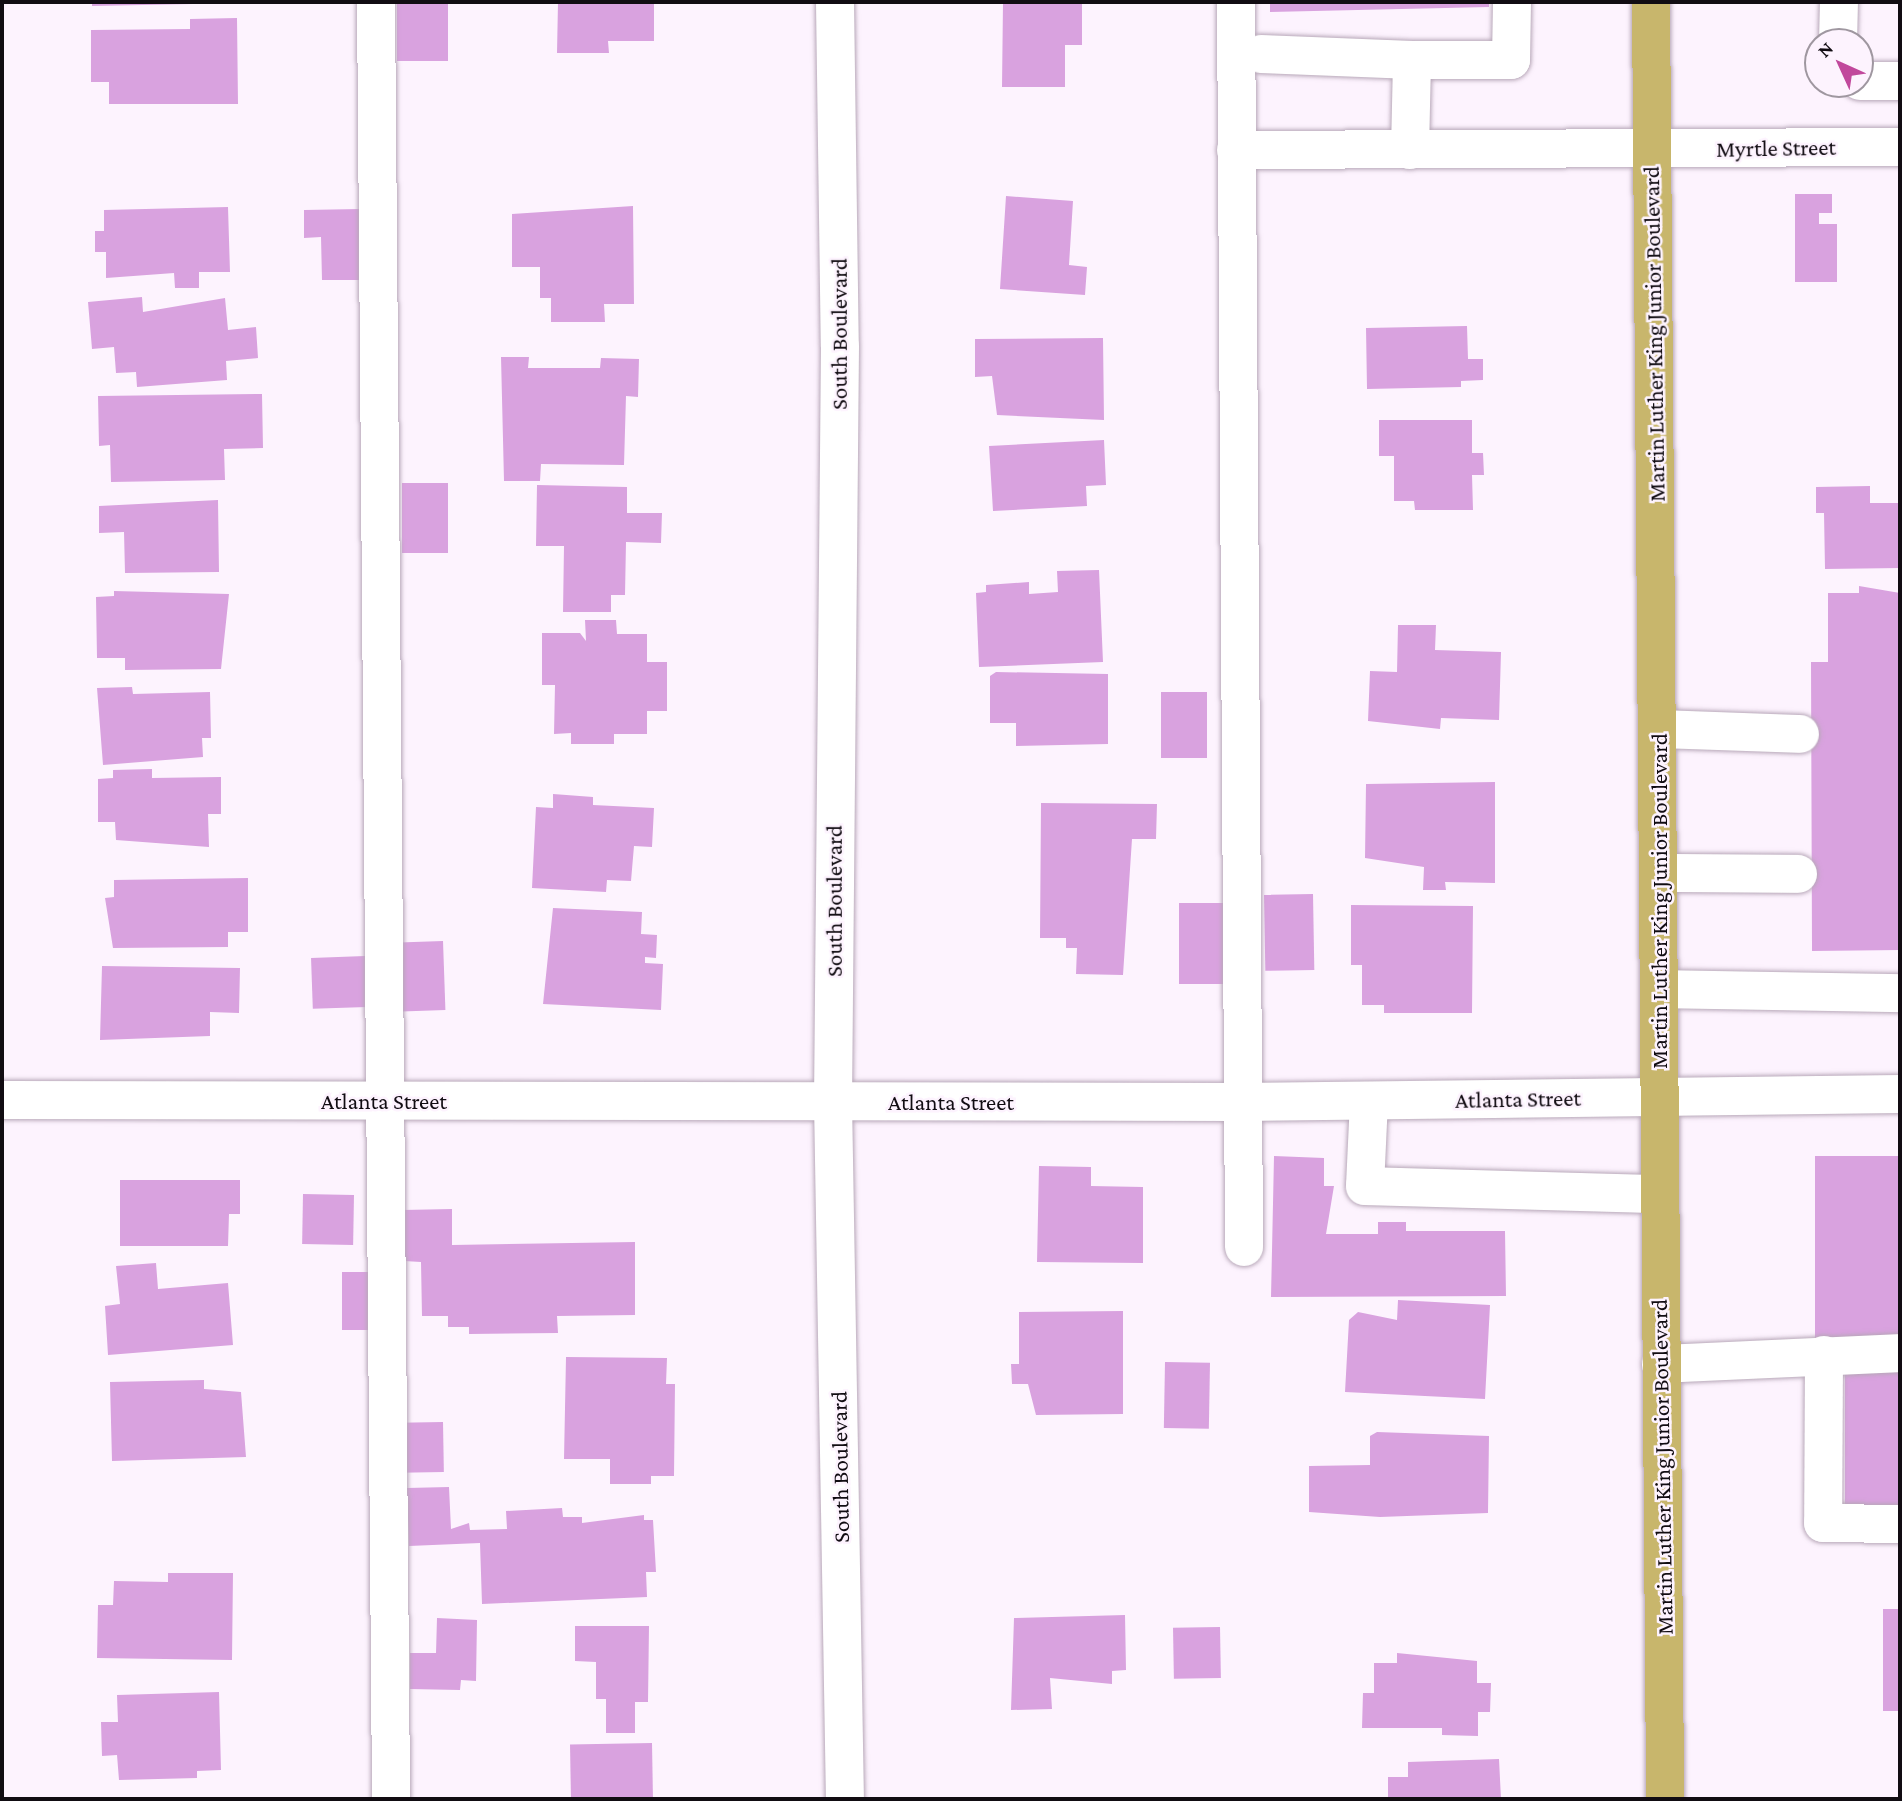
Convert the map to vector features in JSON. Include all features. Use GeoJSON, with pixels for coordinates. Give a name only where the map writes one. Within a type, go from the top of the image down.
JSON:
{"type":"FeatureCollection","features":[{"type":"Feature","properties":{"kind":"main road","name":"Martin Luther King Junior Boulevard"},"geometry":{"type":"LineString","coordinates":[[1651,2],[1665,1799]]}},
{"type":"Feature","properties":{"kind":"street"},"geometry":{"type":"LineString","coordinates":[[376,2],[391,1799]]}},
{"type":"Feature","properties":{"kind":"street","name":"South Boulevard"},"geometry":{"type":"LineString","coordinates":[[835,2],[840,346],[833,1101],[845,1799]]}},
{"type":"Feature","properties":{"kind":"street"},"geometry":{"type":"LineString","coordinates":[[1236,2],[1240,1102],[1244,1247]]}},
{"type":"Feature","properties":{"kind":"street"},"geometry":{"type":"LineString","coordinates":[[1261,54],[1412,60],[1511,60],[1512,2]]}},
{"type":"Feature","properties":{"kind":"street"},"geometry":{"type":"LineString","coordinates":[[1838,28],[1839,2]]}},
{"type":"Feature","properties":{"kind":"street"},"geometry":{"type":"LineString","coordinates":[[1410,150],[1412,60]]}},
{"type":"Feature","properties":{"kind":"street"},"geometry":{"type":"LineString","coordinates":[[1874,80],[1900,81]]}},
{"type":"Feature","properties":{"kind":"street","name":"Myrtle Street"},"geometry":{"type":"LineString","coordinates":[[1236,150],[1900,146]]}},
{"type":"Feature","properties":{"kind":"street"},"geometry":{"type":"LineString","coordinates":[[1658,729],[1800,734]]}},
{"type":"Feature","properties":{"kind":"street"},"geometry":{"type":"LineString","coordinates":[[1659,873],[1798,874]]}},
{"type":"Feature","properties":{"kind":"street"},"geometry":{"type":"LineString","coordinates":[[1660,989],[1780,986],[1803,995],[1900,993]]}},
{"type":"Feature","properties":{"kind":"street","name":"Atlanta Street"},"geometry":{"type":"LineString","coordinates":[[2,1100],[1240,1102],[1900,1094]]}},
{"type":"Feature","properties":{"kind":"street"},"geometry":{"type":"LineString","coordinates":[[1369,1101],[1365,1186],[1660,1194]]}},
{"type":"Feature","properties":{"kind":"street"},"geometry":{"type":"LineString","coordinates":[[1661,1364],[1824,1354],[1900,1353]]}},
{"type":"Feature","properties":{"kind":"street"},"geometry":{"type":"LineString","coordinates":[[1824,1354],[1823,1523],[1900,1524]]}},
{"type":"Feature","properties":{"kind":"building"},"geometry":{"type":"Polygon","coordinates":[[[92,2],[193,2],[193,4],[92,6],[92,2]]]}},
{"type":"Feature","properties":{"kind":"building"},"geometry":{"type":"Polygon","coordinates":[[[397,2],[448,2],[448,61],[397,61],[397,2]]]}},
{"type":"Feature","properties":{"kind":"building"},"geometry":{"type":"Polygon","coordinates":[[[558,2],[654,2],[654,41],[608,41],[609,53],[557,53],[558,2]]]}},
{"type":"Feature","properties":{"kind":"building"},"geometry":{"type":"Polygon","coordinates":[[[1003,2],[1082,2],[1082,45],[1065,45],[1065,87],[1002,87],[1003,2]]]}},
{"type":"Feature","properties":{"kind":"building"},"geometry":{"type":"Polygon","coordinates":[[[1270,2],[1489,2],[1489,7],[1270,12],[1270,2]]]}},
{"type":"Feature","properties":{"kind":"building"},"geometry":{"type":"Polygon","coordinates":[[[237,18],[238,104],[109,104],[109,82],[91,82],[91,30],[190,29],[190,19],[237,18]]]}},
{"type":"Feature","properties":{"kind":"building"},"geometry":{"type":"Polygon","coordinates":[[[1795,194],[1832,194],[1832,213],[1819,213],[1819,224],[1837,224],[1837,282],[1795,282],[1795,194]]]}},
{"type":"Feature","properties":{"kind":"building"},"geometry":{"type":"Polygon","coordinates":[[[1006,196],[1073,201],[1069,265],[1087,267],[1085,295],[1000,289],[1006,196]]]}},
{"type":"Feature","properties":{"kind":"building"},"geometry":{"type":"Polygon","coordinates":[[[633,206],[634,304],[604,304],[605,322],[551,322],[551,298],[540,298],[540,267],[512,267],[512,214],[633,206]]]}},
{"type":"Feature","properties":{"kind":"building"},"geometry":{"type":"Polygon","coordinates":[[[228,207],[230,272],[199,272],[199,288],[175,288],[174,273],[106,278],[106,252],[95,252],[95,231],[104,231],[104,210],[228,207]]]}},
{"type":"Feature","properties":{"kind":"building"},"geometry":{"type":"Polygon","coordinates":[[[360,209],[362,280],[322,280],[321,237],[304,238],[304,210],[360,209]]]}},
{"type":"Feature","properties":{"kind":"building"},"geometry":{"type":"Polygon","coordinates":[[[142,297],[143,312],[225,298],[228,330],[256,327],[258,358],[226,361],[227,380],[137,387],[136,372],[116,373],[114,347],[92,349],[88,302],[142,297]]]}},
{"type":"Feature","properties":{"kind":"building"},"geometry":{"type":"Polygon","coordinates":[[[1467,326],[1468,359],[1483,359],[1483,380],[1461,381],[1461,387],[1367,389],[1366,328],[1467,326]]]}},
{"type":"Feature","properties":{"kind":"building"},"geometry":{"type":"Polygon","coordinates":[[[1103,338],[1104,420],[997,415],[992,376],[975,377],[975,339],[1103,338]]]}},
{"type":"Feature","properties":{"kind":"building"},"geometry":{"type":"Polygon","coordinates":[[[501,357],[529,357],[528,368],[600,368],[601,358],[639,359],[638,397],[626,396],[624,465],[541,464],[540,481],[504,481],[501,357]]]}},
{"type":"Feature","properties":{"kind":"building"},"geometry":{"type":"Polygon","coordinates":[[[262,394],[263,448],[224,449],[225,480],[111,482],[110,445],[99,446],[98,396],[262,394]]]}},
{"type":"Feature","properties":{"kind":"building"},"geometry":{"type":"Polygon","coordinates":[[[1379,420],[1472,420],[1472,453],[1483,453],[1484,475],[1472,475],[1473,510],[1415,510],[1414,501],[1394,501],[1394,456],[1379,456],[1379,420]]]}},
{"type":"Feature","properties":{"kind":"building"},"geometry":{"type":"Polygon","coordinates":[[[1104,440],[1106,485],[1086,486],[1087,506],[993,511],[989,446],[1104,440]]]}},
{"type":"Feature","properties":{"kind":"building"},"geometry":{"type":"Polygon","coordinates":[[[402,483],[448,483],[448,553],[402,553],[402,483]]]}},
{"type":"Feature","properties":{"kind":"building"},"geometry":{"type":"Polygon","coordinates":[[[537,485],[627,487],[627,513],[662,513],[661,543],[626,542],[625,595],[611,595],[611,612],[563,612],[564,546],[536,546],[537,485]]]}},
{"type":"Feature","properties":{"kind":"building"},"geometry":{"type":"Polygon","coordinates":[[[1870,486],[1870,503],[1900,503],[1900,568],[1825,569],[1824,513],[1816,513],[1816,487],[1870,486]]]}},
{"type":"Feature","properties":{"kind":"building"},"geometry":{"type":"Polygon","coordinates":[[[218,500],[219,572],[125,573],[124,532],[99,533],[99,506],[218,500]]]}},
{"type":"Feature","properties":{"kind":"building"},"geometry":{"type":"Polygon","coordinates":[[[1099,570],[1103,662],[979,667],[976,593],[986,592],[986,585],[1029,582],[1029,594],[1058,592],[1057,571],[1099,570]]]}},
{"type":"Feature","properties":{"kind":"building"},"geometry":{"type":"Polygon","coordinates":[[[1859,586],[1900,593],[1900,950],[1812,951],[1811,662],[1828,662],[1828,593],[1859,593],[1859,586]]]}},
{"type":"Feature","properties":{"kind":"building"},"geometry":{"type":"Polygon","coordinates":[[[114,591],[229,594],[221,669],[125,670],[125,658],[97,658],[96,597],[114,596],[114,591]]]}},
{"type":"Feature","properties":{"kind":"building"},"geometry":{"type":"Polygon","coordinates":[[[585,620],[616,620],[617,634],[647,634],[647,662],[667,662],[667,711],[647,711],[647,734],[614,734],[614,744],[571,744],[571,733],[554,734],[555,685],[542,685],[542,633],[580,633],[586,641],[585,620]]]}},
{"type":"Feature","properties":{"kind":"building"},"geometry":{"type":"Polygon","coordinates":[[[1398,625],[1436,625],[1435,650],[1501,652],[1499,720],[1441,718],[1440,729],[1368,721],[1370,671],[1397,672],[1398,625]]]}},
{"type":"Feature","properties":{"kind":"building"},"geometry":{"type":"Polygon","coordinates":[[[996,672],[1108,674],[1108,744],[1016,746],[1016,723],[990,723],[990,676],[996,672]]]}},
{"type":"Feature","properties":{"kind":"building"},"geometry":{"type":"Polygon","coordinates":[[[132,687],[133,694],[210,692],[211,738],[202,738],[203,757],[103,765],[97,688],[132,687]]]}},
{"type":"Feature","properties":{"kind":"building"},"geometry":{"type":"Polygon","coordinates":[[[1161,692],[1207,692],[1207,758],[1161,758],[1161,692]]]}},
{"type":"Feature","properties":{"kind":"building"},"geometry":{"type":"Polygon","coordinates":[[[152,769],[152,778],[221,777],[221,814],[208,814],[209,847],[116,840],[115,822],[98,822],[98,779],[113,778],[113,770],[152,769]]]}},
{"type":"Feature","properties":{"kind":"building"},"geometry":{"type":"Polygon","coordinates":[[[1495,782],[1495,883],[1445,882],[1446,890],[1423,890],[1424,867],[1365,858],[1366,784],[1495,782]]]}},
{"type":"Feature","properties":{"kind":"building"},"geometry":{"type":"Polygon","coordinates":[[[553,794],[593,797],[593,805],[654,808],[652,847],[634,846],[631,881],[607,880],[606,892],[532,888],[536,807],[553,808],[553,794]]]}},
{"type":"Feature","properties":{"kind":"building"},"geometry":{"type":"Polygon","coordinates":[[[1041,803],[1157,804],[1156,839],[1132,839],[1123,975],[1076,974],[1077,948],[1066,948],[1066,938],[1040,938],[1041,803]]]}},
{"type":"Feature","properties":{"kind":"building"},"geometry":{"type":"Polygon","coordinates":[[[248,878],[248,932],[228,932],[228,947],[113,948],[105,898],[114,897],[114,880],[248,878]]]}},
{"type":"Feature","properties":{"kind":"building"},"geometry":{"type":"Polygon","coordinates":[[[1313,894],[1314,970],[1265,971],[1264,895],[1313,894]]]}},
{"type":"Feature","properties":{"kind":"building"},"geometry":{"type":"Polygon","coordinates":[[[1179,903],[1226,903],[1226,984],[1179,984],[1179,903]]]}},
{"type":"Feature","properties":{"kind":"building"},"geometry":{"type":"Polygon","coordinates":[[[1351,905],[1473,906],[1472,1013],[1384,1013],[1384,1005],[1362,1005],[1362,965],[1351,965],[1351,905]]]}},
{"type":"Feature","properties":{"kind":"building"},"geometry":{"type":"Polygon","coordinates":[[[553,908],[642,912],[641,934],[657,935],[656,958],[645,957],[645,963],[663,964],[661,1010],[543,1004],[553,908]]]}},
{"type":"Feature","properties":{"kind":"building"},"geometry":{"type":"Polygon","coordinates":[[[443,941],[445,1010],[401,1011],[399,943],[443,941]]]}},
{"type":"Feature","properties":{"kind":"building"},"geometry":{"type":"Polygon","coordinates":[[[365,956],[367,1007],[313,1009],[311,958],[365,956]]]}},
{"type":"Feature","properties":{"kind":"building"},"geometry":{"type":"Polygon","coordinates":[[[102,966],[240,968],[239,1013],[210,1012],[210,1036],[100,1040],[102,966]]]}},
{"type":"Feature","properties":{"kind":"building"},"geometry":{"type":"Polygon","coordinates":[[[1274,1156],[1324,1158],[1324,1186],[1334,1186],[1326,1234],[1378,1234],[1378,1222],[1406,1222],[1406,1231],[1505,1231],[1506,1296],[1271,1297],[1274,1156]]]}},
{"type":"Feature","properties":{"kind":"building"},"geometry":{"type":"Polygon","coordinates":[[[1815,1156],[1900,1156],[1900,1343],[1815,1343],[1815,1156]]]}},
{"type":"Feature","properties":{"kind":"building"},"geometry":{"type":"Polygon","coordinates":[[[1039,1166],[1091,1167],[1091,1186],[1143,1187],[1143,1263],[1037,1262],[1039,1166]]]}},
{"type":"Feature","properties":{"kind":"building"},"geometry":{"type":"Polygon","coordinates":[[[120,1180],[240,1180],[240,1214],[229,1214],[228,1246],[120,1246],[120,1180]]]}},
{"type":"Feature","properties":{"kind":"building"},"geometry":{"type":"Polygon","coordinates":[[[303,1194],[354,1195],[353,1245],[302,1244],[303,1194]]]}},
{"type":"Feature","properties":{"kind":"building"},"geometry":{"type":"Polygon","coordinates":[[[452,1209],[452,1245],[635,1242],[635,1315],[557,1316],[558,1333],[469,1334],[469,1327],[448,1327],[448,1316],[422,1316],[421,1262],[404,1261],[403,1210],[452,1209]]]}},
{"type":"Feature","properties":{"kind":"building"},"geometry":{"type":"Polygon","coordinates":[[[156,1263],[158,1289],[228,1283],[233,1345],[108,1355],[105,1306],[120,1304],[116,1266],[156,1263]]]}},
{"type":"Feature","properties":{"kind":"building"},"geometry":{"type":"Polygon","coordinates":[[[342,1272],[376,1272],[376,1330],[342,1330],[342,1272]]]}},
{"type":"Feature","properties":{"kind":"building"},"geometry":{"type":"Polygon","coordinates":[[[1398,1300],[1490,1305],[1485,1399],[1345,1392],[1349,1320],[1358,1312],[1397,1320],[1398,1300]]]}},
{"type":"Feature","properties":{"kind":"building"},"geometry":{"type":"Polygon","coordinates":[[[1123,1311],[1123,1414],[1036,1415],[1028,1384],[1012,1384],[1011,1364],[1019,1364],[1019,1312],[1123,1311]]]}},
{"type":"Feature","properties":{"kind":"building"},"geometry":{"type":"Polygon","coordinates":[[[566,1357],[667,1358],[666,1384],[675,1384],[674,1476],[651,1476],[651,1484],[610,1484],[610,1459],[564,1459],[566,1357]]]}},
{"type":"Feature","properties":{"kind":"building"},"geometry":{"type":"Polygon","coordinates":[[[1165,1362],[1210,1363],[1209,1429],[1164,1428],[1165,1362]]]}},
{"type":"Feature","properties":{"kind":"building"},"geometry":{"type":"Polygon","coordinates":[[[1845,1367],[1900,1367],[1900,1509],[1845,1509],[1845,1367]]]}},
{"type":"Feature","properties":{"kind":"building"},"geometry":{"type":"Polygon","coordinates":[[[204,1380],[204,1389],[241,1392],[246,1457],[112,1461],[110,1382],[204,1380]]]}},
{"type":"Feature","properties":{"kind":"building"},"geometry":{"type":"Polygon","coordinates":[[[443,1422],[444,1472],[400,1473],[399,1423],[443,1422]]]}},
{"type":"Feature","properties":{"kind":"building"},"geometry":{"type":"Polygon","coordinates":[[[1377,1432],[1489,1436],[1488,1513],[1380,1517],[1309,1512],[1309,1466],[1370,1465],[1370,1436],[1377,1432]]]}},
{"type":"Feature","properties":{"kind":"building"},"geometry":{"type":"Polygon","coordinates":[[[449,1487],[451,1529],[469,1523],[470,1530],[507,1529],[506,1511],[562,1508],[563,1517],[582,1517],[582,1523],[644,1515],[644,1520],[653,1520],[656,1572],[646,1572],[647,1597],[482,1604],[480,1543],[409,1546],[407,1488],[449,1487]]]}},
{"type":"Feature","properties":{"kind":"building"},"geometry":{"type":"Polygon","coordinates":[[[168,1573],[233,1573],[232,1660],[97,1658],[98,1605],[113,1605],[114,1581],[168,1582],[168,1573]]]}},
{"type":"Feature","properties":{"kind":"building"},"geometry":{"type":"Polygon","coordinates":[[[1883,1609],[1900,1609],[1900,1711],[1883,1711],[1883,1609]]]}},
{"type":"Feature","properties":{"kind":"building"},"geometry":{"type":"Polygon","coordinates":[[[1125,1615],[1126,1670],[1112,1671],[1112,1684],[1050,1678],[1052,1709],[1011,1710],[1014,1618],[1125,1615]]]}},
{"type":"Feature","properties":{"kind":"building"},"geometry":{"type":"Polygon","coordinates":[[[437,1618],[477,1620],[476,1681],[461,1680],[460,1690],[410,1689],[410,1653],[436,1653],[437,1618]]]}},
{"type":"Feature","properties":{"kind":"building"},"geometry":{"type":"Polygon","coordinates":[[[575,1626],[649,1626],[648,1702],[635,1702],[635,1733],[606,1733],[606,1699],[596,1699],[596,1662],[575,1661],[575,1626]]]}},
{"type":"Feature","properties":{"kind":"building"},"geometry":{"type":"Polygon","coordinates":[[[1220,1627],[1221,1678],[1174,1679],[1173,1628],[1220,1627]]]}},
{"type":"Feature","properties":{"kind":"building"},"geometry":{"type":"Polygon","coordinates":[[[1397,1653],[1477,1661],[1477,1683],[1491,1683],[1490,1712],[1478,1712],[1478,1736],[1442,1735],[1442,1728],[1362,1728],[1363,1693],[1374,1693],[1374,1663],[1397,1663],[1397,1653]]]}},
{"type":"Feature","properties":{"kind":"building"},"geometry":{"type":"Polygon","coordinates":[[[219,1692],[221,1770],[197,1771],[197,1778],[119,1780],[117,1755],[102,1756],[101,1722],[118,1722],[117,1695],[219,1692]]]}},
{"type":"Feature","properties":{"kind":"building"},"geometry":{"type":"Polygon","coordinates":[[[652,1743],[653,1799],[571,1799],[570,1744],[652,1743]]]}},
{"type":"Feature","properties":{"kind":"building"},"geometry":{"type":"Polygon","coordinates":[[[1499,1759],[1501,1799],[1388,1799],[1388,1777],[1408,1777],[1408,1762],[1499,1759]]]}}]}
